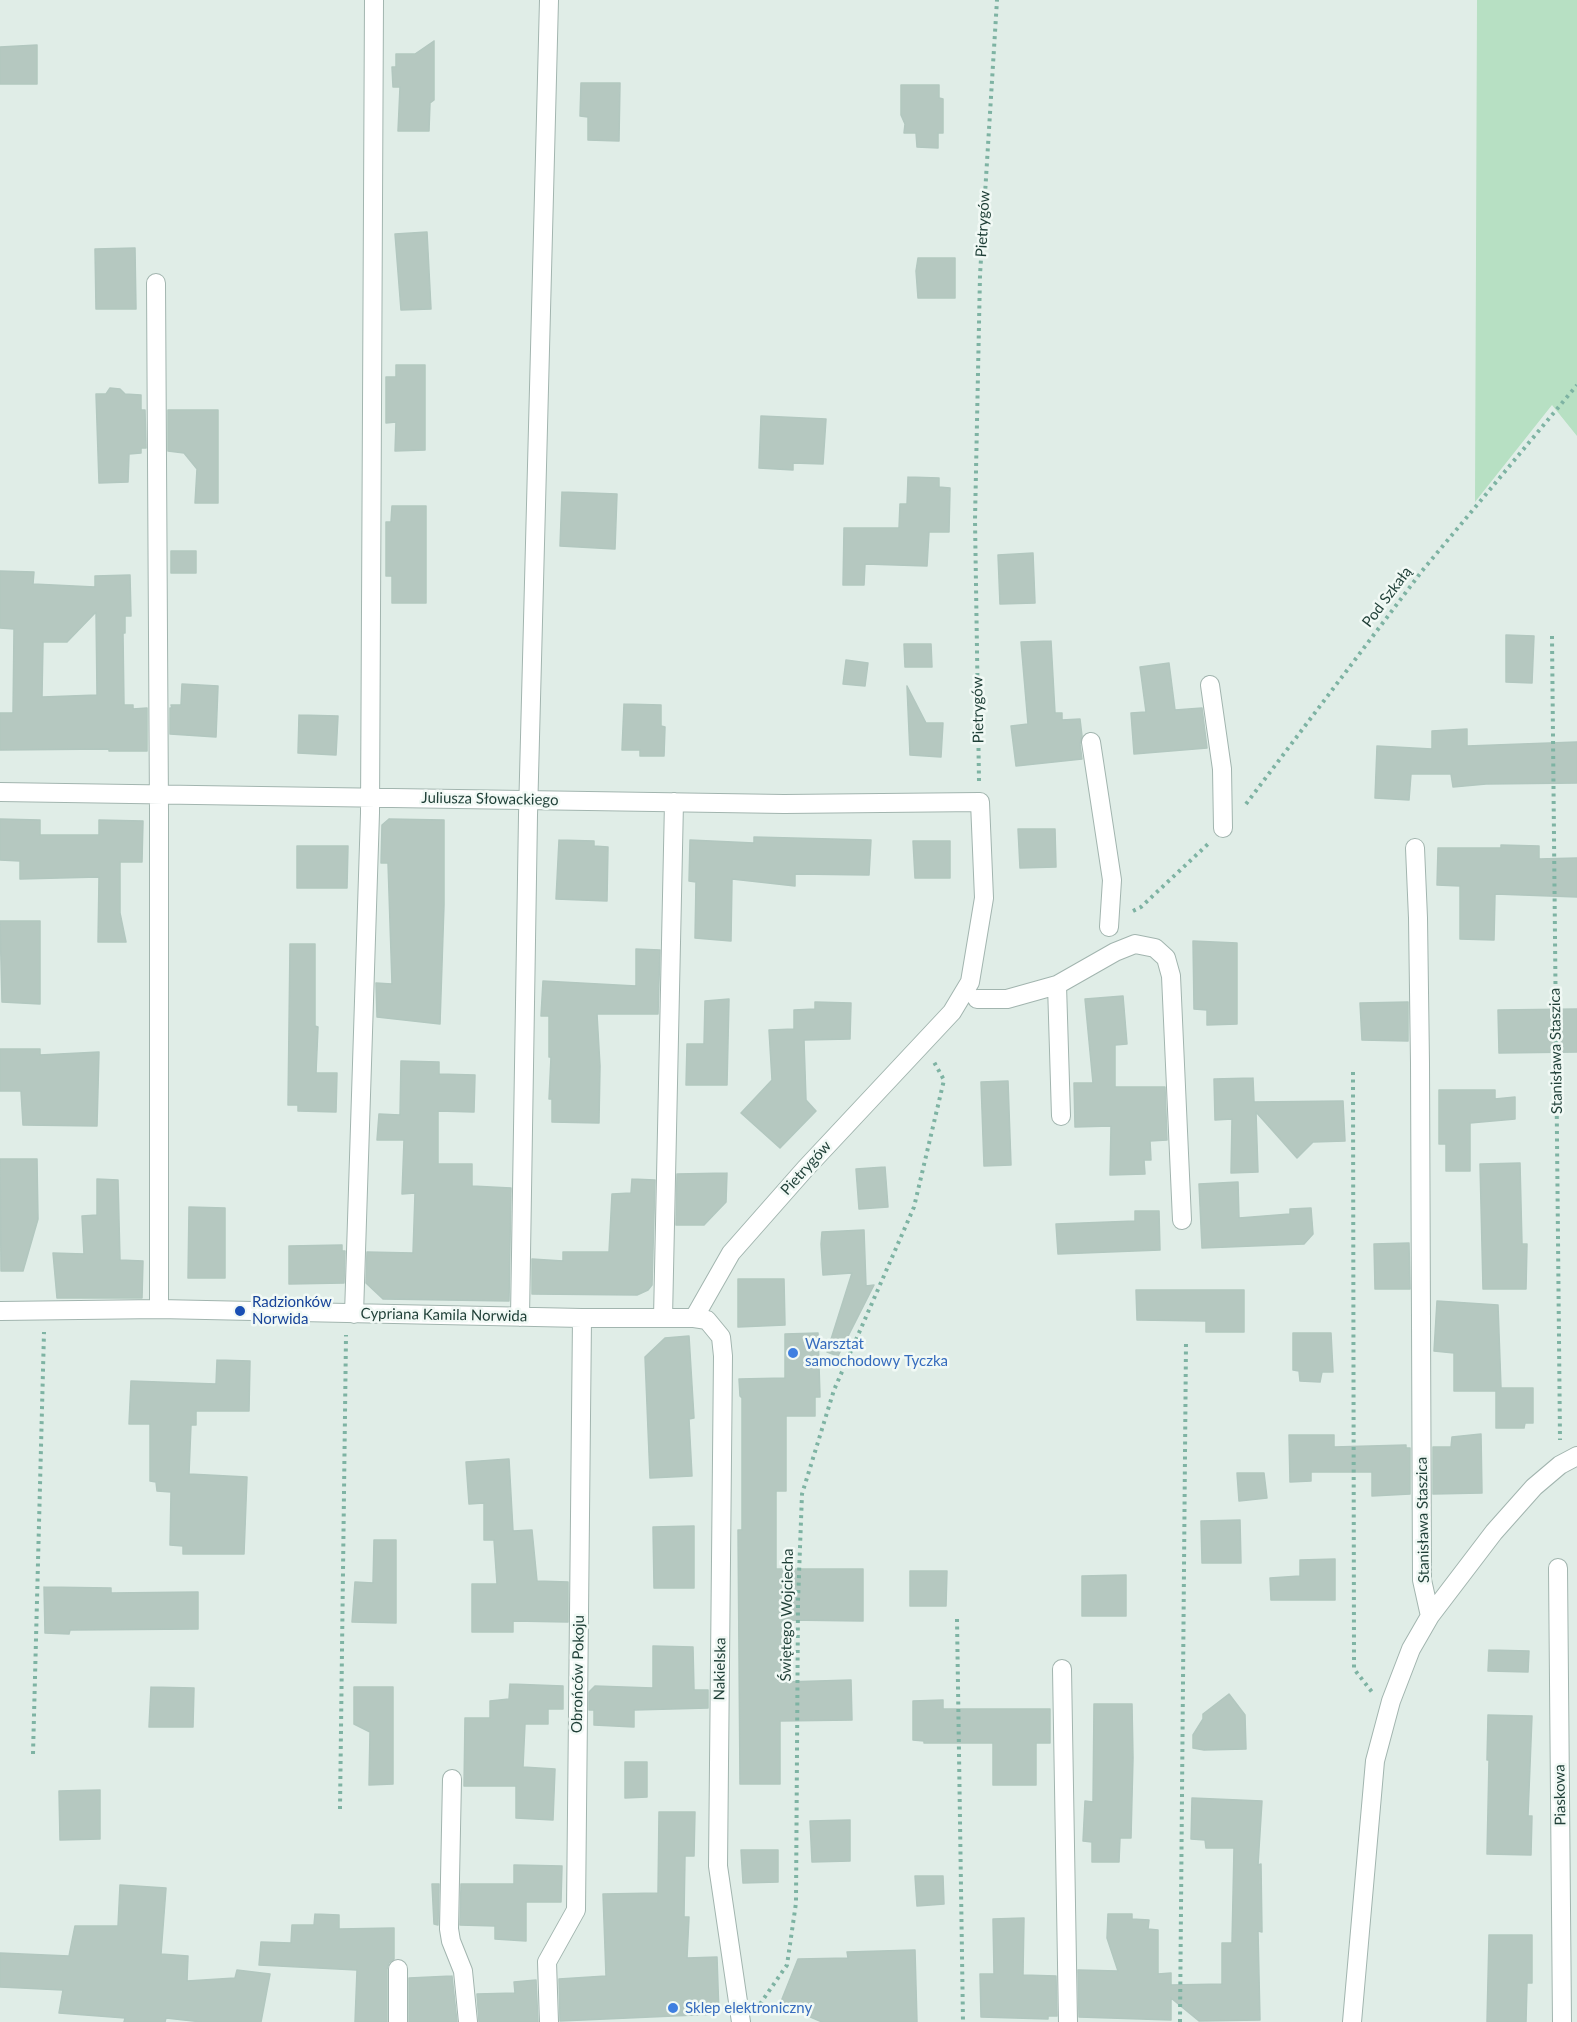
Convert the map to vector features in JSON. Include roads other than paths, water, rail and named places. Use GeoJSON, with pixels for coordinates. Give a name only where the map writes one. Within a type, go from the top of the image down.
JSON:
{"type":"FeatureCollection","features":[{"type":"Feature","properties":{"kind":"street"},"geometry":{"type":"LineString","coordinates":[[350,1313],[369,797],[374,0]]}},
{"type":"Feature","properties":{"kind":"street"},"geometry":{"type":"LineString","coordinates":[[519,1317],[549,0]]}},
{"type":"Feature","properties":{"kind":"street"},"geometry":{"type":"LineString","coordinates":[[156,283],[159,1309]]}},
{"type":"Feature","properties":{"kind":"street"},"geometry":{"type":"LineString","coordinates":[[1210,685],[1221,769],[1223,828]]}},
{"type":"Feature","properties":{"kind":"street"},"geometry":{"type":"LineString","coordinates":[[1091,742],[1112,880],[1109,927]]}},
{"type":"Feature","properties":{"kind":"street","name":"Juliusza Słowackiego"},"geometry":{"type":"LineString","coordinates":[[0,792],[784,804],[980,802]]}},
{"type":"Feature","properties":{"kind":"street"},"geometry":{"type":"LineString","coordinates":[[663,1318],[674,802]]}},
{"type":"Feature","properties":{"kind":"street","name":"Pietrygów"},"geometry":{"type":"LineString","coordinates":[[700,1319],[731,1253],[805,1169],[952,1012],[970,982],[984,898],[980,802]]}},
{"type":"Feature","properties":{"kind":"street","name":"Stanisława Staszica"},"geometry":{"type":"LineString","coordinates":[[1415,848],[1420,1063],[1422,1580],[1430,1616]]}},
{"type":"Feature","properties":{"kind":"street"},"geometry":{"type":"LineString","coordinates":[[977,999],[1007,999],[1057,985],[1115,952],[1135,944],[1155,948],[1166,958],[1171,976],[1182,1220]]}},
{"type":"Feature","properties":{"kind":"street"},"geometry":{"type":"LineString","coordinates":[[1057,985],[1061,1116]]}},
{"type":"Feature","properties":{"kind":"street","name":"Cypriana Kamila Norwida"},"geometry":{"type":"LineString","coordinates":[[0,1311],[159,1309],[700,1319]]}},
{"type":"Feature","properties":{"kind":"street","name":"Obrońców Pokoju"},"geometry":{"type":"LineString","coordinates":[[549,2022],[547,1962],[576,1910],[582,1318]]}},
{"type":"Feature","properties":{"kind":"street","name":"Nakielska"},"geometry":{"type":"LineString","coordinates":[[700,1319],[721,1337],[723,1356],[718,1866],[740,2022]]}},
{"type":"Feature","properties":{"kind":"street","name":"Stanisława Staszica"},"geometry":{"type":"LineString","coordinates":[[1352,2022],[1375,1761],[1391,1701],[1411,1650],[1430,1616],[1494,1532],[1534,1487],[1560,1465],[1577,1456]]}},
{"type":"Feature","properties":{"kind":"street","name":"Piaskowa"},"geometry":{"type":"LineString","coordinates":[[1558,1568],[1562,2022]]}},
{"type":"Feature","properties":{"kind":"street"},"geometry":{"type":"LineString","coordinates":[[1062,1669],[1068,2022]]}},
{"type":"Feature","properties":{"kind":"street"},"geometry":{"type":"LineString","coordinates":[[452,1779],[449,1929],[451,1941],[463,1971],[468,2022]]}},
{"type":"Feature","properties":{"kind":"street"},"geometry":{"type":"LineString","coordinates":[[398,1968],[398,2022]]}},
{"type":"Feature","properties":{"kind":"place","name":"Radzionków Norwida"},"geometry":{"type":"Point","coordinates":[240,1311]}},
{"type":"Feature","properties":{"kind":"place","name":"Warsztat samochodowy Tyczka"},"geometry":{"type":"Point","coordinates":[793,1353]}},
{"type":"Feature","properties":{"kind":"place","name":"Sklep elektroniczny"},"geometry":{"type":"Point","coordinates":[673,2008]}}]}
